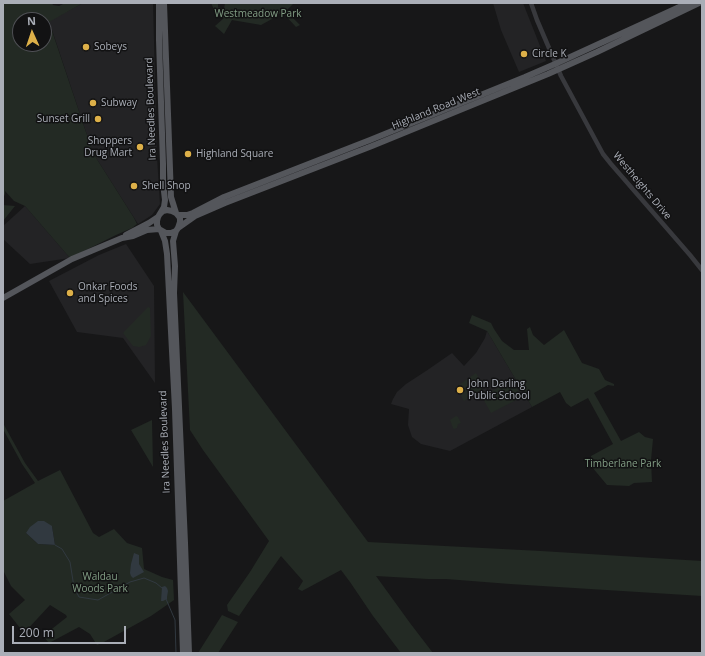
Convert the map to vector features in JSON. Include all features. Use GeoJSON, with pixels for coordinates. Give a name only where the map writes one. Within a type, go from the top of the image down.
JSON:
{"type":"FeatureCollection","features":[{"type":"Feature","properties":{"kind":"main road","name":"Ira Needles Boulevard"},"geometry":{"type":"LineString","coordinates":[[159,3],[163,183],[165,200],[164,207],[159,216]]}},
{"type":"Feature","properties":{"kind":"main road","name":"Ira Needles Boulevard"},"geometry":{"type":"LineString","coordinates":[[164,3],[171,197],[177,214]]}},
{"type":"Feature","properties":{"kind":"main road","name":"Highland Road West"},"geometry":{"type":"LineString","coordinates":[[177,230],[195,216],[225,203],[510,90],[688,3]]}},
{"type":"Feature","properties":{"kind":"main road","name":"Highland Road West"},"geometry":{"type":"LineString","coordinates":[[177,214],[187,215],[224,197],[557,67],[699,3]]}},
{"type":"Feature","properties":{"kind":"main road"},"geometry":{"type":"LineString","coordinates":[[3,298],[72,259],[122,238],[149,223],[163,211],[168,210],[177,214],[180,222],[177,230],[171,233],[166,233],[160,230],[147,230],[133,236],[122,238]]}},
{"type":"Feature","properties":{"kind":"main road"},"geometry":{"type":"LineString","coordinates":[[159,216],[157,225],[160,230]]}},
{"type":"Feature","properties":{"kind":"main road","name":"Ira Needles Boulevard"},"geometry":{"type":"LineString","coordinates":[[160,230],[165,241],[167,254],[175,409],[183,653]]}},
{"type":"Feature","properties":{"kind":"main road","name":"Ira Needles Boulevard"},"geometry":{"type":"LineString","coordinates":[[177,230],[173,241],[175,266],[174,293],[186,543],[189,653]]}},
{"type":"Feature","properties":{"kind":"street","name":"Westheights Drive"},"geometry":{"type":"LineString","coordinates":[[531,3],[557,67],[603,154],[702,270]]}},
{"type":"Feature","properties":{"kind":"shaded area"},"geometry":{"type":"Polygon","coordinates":[[[83,3],[153,3],[157,157],[160,204],[152,215],[138,224],[93,153],[52,30],[52,19],[83,3]]]}},
{"type":"Feature","properties":{"kind":"shaded area"},"geometry":{"type":"Polygon","coordinates":[[[493,3],[523,3],[546,61],[519,72],[501,30],[493,3]]]}},
{"type":"Feature","properties":{"kind":"shaded area"},"geometry":{"type":"Polygon","coordinates":[[[25,206],[70,258],[30,264],[3,239],[3,226],[25,206]]]}},
{"type":"Feature","properties":{"kind":"shaded area"},"geometry":{"type":"Polygon","coordinates":[[[126,244],[154,286],[155,383],[123,338],[77,332],[49,281],[99,255],[126,244]]]}},
{"type":"Feature","properties":{"kind":"shaded area","name":"John Darling Public School"},"geometry":{"type":"Polygon","coordinates":[[[487,331],[532,407],[450,451],[421,444],[412,437],[408,425],[409,409],[391,404],[397,392],[406,384],[452,353],[464,366],[476,353],[485,338],[487,331]]]}},
{"type":"Feature","properties":{"kind":"shaded area"},"geometry":{"type":"Polygon","coordinates":[[[38,521],[44,521],[52,526],[55,545],[38,544],[26,533],[30,527],[38,521]]]}},
{"type":"Feature","properties":{"kind":"shaded area"},"geometry":{"type":"Polygon","coordinates":[[[134,553],[139,555],[139,564],[144,572],[133,578],[130,573],[134,553]]]}},
{"type":"Feature","properties":{"kind":"shaded area"},"geometry":{"type":"Polygon","coordinates":[[[165,586],[168,591],[167,599],[161,601],[162,587],[165,586]]]}},
{"type":"Feature","properties":{"kind":"green space"},"geometry":{"type":"Polygon","coordinates":[[[3,3],[52,3],[53,5],[59,6],[65,3],[83,3],[52,20],[52,12],[12,12],[12,52],[52,52],[52,31],[93,153],[137,224],[132,228],[70,258],[25,206],[14,201],[5,191],[3,199],[3,3]]]}},
{"type":"Feature","properties":{"kind":"green space","name":"Westmeadow Park"},"geometry":{"type":"Polygon","coordinates":[[[211,3],[218,3],[218,7],[224,9],[225,3],[294,3],[286,11],[300,25],[296,27],[282,12],[261,25],[232,20],[224,34],[215,26],[224,18],[217,16],[211,3]]]}},
{"type":"Feature","properties":{"kind":"green space"},"geometry":{"type":"Polygon","coordinates":[[[3,205],[15,206],[3,221],[3,205]]]}},
{"type":"Feature","properties":{"kind":"green space"},"geometry":{"type":"Polygon","coordinates":[[[183,292],[368,542],[702,561],[702,596],[446,579],[376,576],[433,653],[401,653],[341,570],[302,591],[298,589],[303,581],[281,556],[239,616],[228,611],[227,605],[269,541],[190,430],[183,292]]]}},
{"type":"Feature","properties":{"kind":"green space"},"geometry":{"type":"Polygon","coordinates":[[[148,307],[150,308],[151,336],[146,345],[139,347],[133,346],[123,333],[148,307]]]}},
{"type":"Feature","properties":{"kind":"green space","name":"Timberlane Park"},"geometry":{"type":"Polygon","coordinates":[[[472,315],[491,323],[502,341],[514,350],[529,350],[527,329],[530,327],[533,335],[544,345],[564,330],[582,363],[599,369],[605,380],[614,384],[614,386],[608,385],[594,393],[621,441],[639,432],[645,437],[653,439],[651,460],[652,482],[634,483],[629,486],[607,485],[592,467],[591,456],[613,444],[588,398],[571,407],[566,403],[560,392],[532,407],[487,331],[469,323],[472,315]]]}},
{"type":"Feature","properties":{"kind":"green space"},"geometry":{"type":"Polygon","coordinates":[[[476,373],[484,388],[464,401],[456,387],[476,373]]]}},
{"type":"Feature","properties":{"kind":"green space"},"geometry":{"type":"Polygon","coordinates":[[[512,380],[522,397],[491,413],[482,397],[512,380]]]}},
{"type":"Feature","properties":{"kind":"green space"},"geometry":{"type":"Polygon","coordinates":[[[456,416],[461,423],[454,429],[450,420],[456,416]]]}},
{"type":"Feature","properties":{"kind":"green space"},"geometry":{"type":"Polygon","coordinates":[[[152,420],[153,467],[131,430],[152,420]]]}},
{"type":"Feature","properties":{"kind":"green space","name":"Waldau Woods Park"},"geometry":{"type":"Polygon","coordinates":[[[3,423],[25,463],[38,481],[60,470],[93,533],[99,537],[114,529],[127,543],[142,548],[144,569],[173,580],[174,600],[151,616],[97,645],[90,634],[79,627],[49,643],[43,636],[67,617],[50,605],[24,633],[9,614],[25,600],[11,586],[3,570],[3,501],[35,483],[22,464],[3,429],[3,423]],[[52,526],[26,533],[38,544],[55,545],[52,526]]]}},
{"type":"Feature","properties":{"kind":"green space"},"geometry":{"type":"Polygon","coordinates":[[[222,615],[238,622],[218,653],[198,653],[222,615]]]}},
{"type":"Feature","properties":{"kind":"waterway"},"geometry":{"type":"LineString","coordinates":[[55,545],[62,549],[70,562],[74,587],[79,597],[98,600],[130,582],[144,578],[156,583],[162,588]]}},
{"type":"Feature","properties":{"kind":"waterway"},"geometry":{"type":"LineString","coordinates":[[166,599],[175,620],[176,653]]}},
{"type":"Feature","properties":{"kind":"place","name":"Sobeys"},"geometry":{"type":"Point","coordinates":[86,47]}},
{"type":"Feature","properties":{"kind":"place","name":"Circle K"},"geometry":{"type":"Point","coordinates":[524,54]}},
{"type":"Feature","properties":{"kind":"place","name":"Subway"},"geometry":{"type":"Point","coordinates":[93,103]}},
{"type":"Feature","properties":{"kind":"place","name":"Sunset Grill"},"geometry":{"type":"Point","coordinates":[98,119]}},
{"type":"Feature","properties":{"kind":"place","name":"Shoppers Drug Mart"},"geometry":{"type":"Point","coordinates":[140,147]}},
{"type":"Feature","properties":{"kind":"place","name":"Highland Square"},"geometry":{"type":"Point","coordinates":[188,154]}},
{"type":"Feature","properties":{"kind":"place","name":"Shell Shop"},"geometry":{"type":"Point","coordinates":[134,186]}},
{"type":"Feature","properties":{"kind":"place","name":"Onkar Foods and Spices"},"geometry":{"type":"Point","coordinates":[70,293]}},
{"type":"Feature","properties":{"kind":"place","name":"John Darling Public School"},"geometry":{"type":"Point","coordinates":[460,390]}}]}
